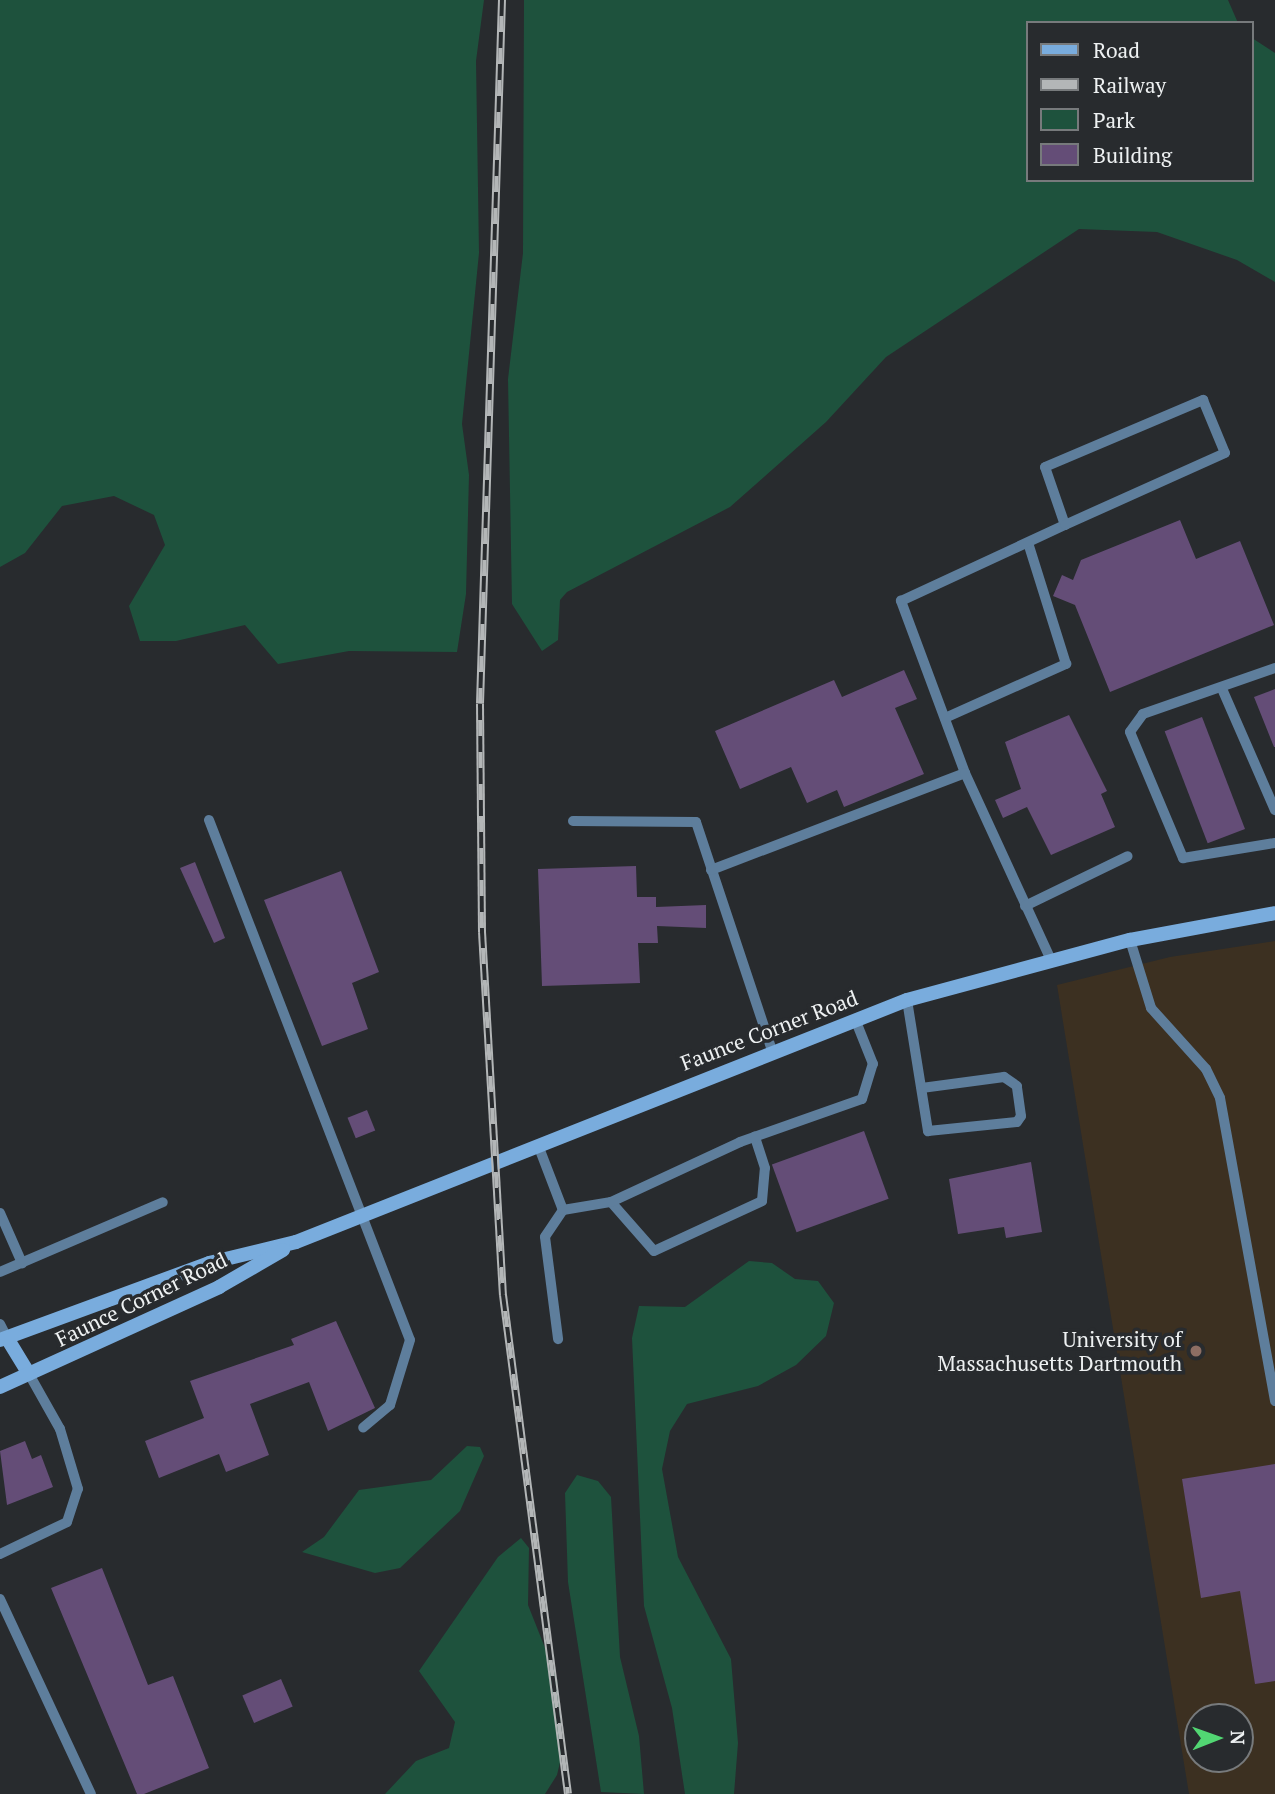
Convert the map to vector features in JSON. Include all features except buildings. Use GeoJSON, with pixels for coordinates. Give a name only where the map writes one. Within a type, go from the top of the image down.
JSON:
{"type":"FeatureCollection","features":[{"type":"Feature","properties":{"kind":"main road","name":"Faunce Corner Road"},"geometry":{"type":"LineString","coordinates":[[0,1387],[219,1287],[296,1242],[855,1019],[907,1000],[1050,958],[1275,913]]}},
{"type":"Feature","properties":{"kind":"main road","name":"Faunce Corner Road"},"geometry":{"type":"LineString","coordinates":[[4,1339],[209,1263],[296,1242]]}},
{"type":"Feature","properties":{"kind":"main road"},"geometry":{"type":"LineString","coordinates":[[4,1339],[29,1374]]}},
{"type":"Feature","properties":{"kind":"lane"},"geometry":{"type":"LineString","coordinates":[[1050,958],[965,773],[901,601],[1225,453],[1203,400],[1045,467],[1065,525]]}},
{"type":"Feature","properties":{"kind":"lane"},"geometry":{"type":"LineString","coordinates":[[945,718],[1066,664],[1028,543]]}},
{"type":"Feature","properties":{"kind":"lane"},"geometry":{"type":"LineString","coordinates":[[1275,668],[1223,691],[1205,690],[1143,714],[1130,732],[1183,858],[1275,843]]}},
{"type":"Feature","properties":{"kind":"lane"},"geometry":{"type":"LineString","coordinates":[[1223,691],[1275,810]]}},
{"type":"Feature","properties":{"kind":"lane"},"geometry":{"type":"LineString","coordinates":[[711,870],[965,773]]}},
{"type":"Feature","properties":{"kind":"lane"},"geometry":{"type":"LineString","coordinates":[[209,820],[410,1347],[390,1405],[363,1428]]}},
{"type":"Feature","properties":{"kind":"lane"},"geometry":{"type":"LineString","coordinates":[[573,821],[695,822],[772,1051]]}},
{"type":"Feature","properties":{"kind":"lane"},"geometry":{"type":"LineString","coordinates":[[1025,906],[1128,856]]}},
{"type":"Feature","properties":{"kind":"lane"},"geometry":{"type":"LineString","coordinates":[[1130,940],[1143,993],[1206,1069],[1222,1105],[1275,1401]]}},
{"type":"Feature","properties":{"kind":"lane"},"geometry":{"type":"LineString","coordinates":[[907,1000],[922,1088],[922,1118],[935,1133],[1021,1116],[1017,1086],[1004,1077],[922,1088]]}},
{"type":"Feature","properties":{"kind":"lane"},"geometry":{"type":"LineString","coordinates":[[558,1339],[545,1237],[563,1210],[611,1202],[755,1137],[862,1098],[873,1064],[855,1019]]}},
{"type":"Feature","properties":{"kind":"lane"},"geometry":{"type":"LineString","coordinates":[[611,1202],[654,1251],[762,1201],[765,1168],[755,1137]]}},
{"type":"Feature","properties":{"kind":"lane"},"geometry":{"type":"LineString","coordinates":[[538,1145],[563,1210]]}},
{"type":"Feature","properties":{"kind":"lane"},"geometry":{"type":"LineString","coordinates":[[0,1272],[163,1202]]}},
{"type":"Feature","properties":{"kind":"lane"},"geometry":{"type":"LineString","coordinates":[[0,1213],[22,1263]]}},
{"type":"Feature","properties":{"kind":"lane"},"geometry":{"type":"LineString","coordinates":[[0,1324],[4,1339]]}},
{"type":"Feature","properties":{"kind":"lane"},"geometry":{"type":"LineString","coordinates":[[0,1554],[66,1522],[78,1489],[60,1429],[29,1374]]}},
{"type":"Feature","properties":{"kind":"lane"},"geometry":{"type":"LineString","coordinates":[[0,1599],[91,1794]]}},
{"type":"Feature","properties":{"kind":"shaded area","name":"University of Massachusetts Dartmouth"},"geometry":{"type":"Polygon","coordinates":[[[1275,941],[1275,1794],[1189,1794],[1186,1773],[1254,1773],[1254,1703],[1184,1703],[1184,1763],[1057,985],[1170,957],[1275,941]]]}},
{"type":"Feature","properties":{"kind":"green space"},"geometry":{"type":"Polygon","coordinates":[[[0,0],[484,0],[476,61],[479,253],[462,424],[469,475],[466,594],[457,652],[349,651],[278,664],[245,625],[176,641],[140,641],[129,606],[165,545],[154,515],[114,496],[62,506],[25,553],[0,567],[0,0]]]}},
{"type":"Feature","properties":{"kind":"green space"},"geometry":{"type":"Polygon","coordinates":[[[524,0],[1228,0],[1237,21],[1026,21],[1026,182],[1254,182],[1254,39],[1275,53],[1275,282],[1237,260],[1157,232],[1079,229],[886,357],[826,422],[730,507],[567,592],[560,600],[558,640],[542,651],[512,604],[508,379],[523,253],[524,0]]]}},
{"type":"Feature","properties":{"kind":"green space"},"geometry":{"type":"Polygon","coordinates":[[[749,1261],[772,1263],[795,1279],[818,1281],[834,1303],[826,1336],[796,1365],[758,1386],[687,1404],[670,1431],[662,1469],[678,1557],[731,1659],[738,1743],[734,1794],[685,1794],[672,1708],[644,1606],[632,1338],[639,1306],[685,1307],[749,1261]]]}},
{"type":"Feature","properties":{"kind":"green space"},"geometry":{"type":"Polygon","coordinates":[[[467,1446],[480,1447],[484,1456],[460,1511],[400,1568],[375,1573],[302,1552],[324,1537],[359,1490],[431,1480],[467,1446]]]}},
{"type":"Feature","properties":{"kind":"green space"},"geometry":{"type":"Polygon","coordinates":[[[577,1475],[598,1481],[611,1497],[620,1657],[639,1736],[644,1794],[601,1792],[568,1582],[565,1493],[577,1475]]]}},
{"type":"Feature","properties":{"kind":"green space"},"geometry":{"type":"Polygon","coordinates":[[[521,1538],[529,1548],[528,1605],[557,1678],[563,1750],[557,1775],[545,1794],[385,1794],[416,1761],[449,1748],[455,1722],[419,1671],[498,1557],[521,1538]]]}},
{"type":"Feature","properties":{"kind":"railway"},"geometry":{"type":"LineString","coordinates":[[502,0],[480,704],[482,932],[503,1295],[568,1794]]}},
{"type":"Feature","properties":{"kind":"place","name":"University of Massachusetts Dartmouth"},"geometry":{"type":"Point","coordinates":[1196,1351]}}]}
